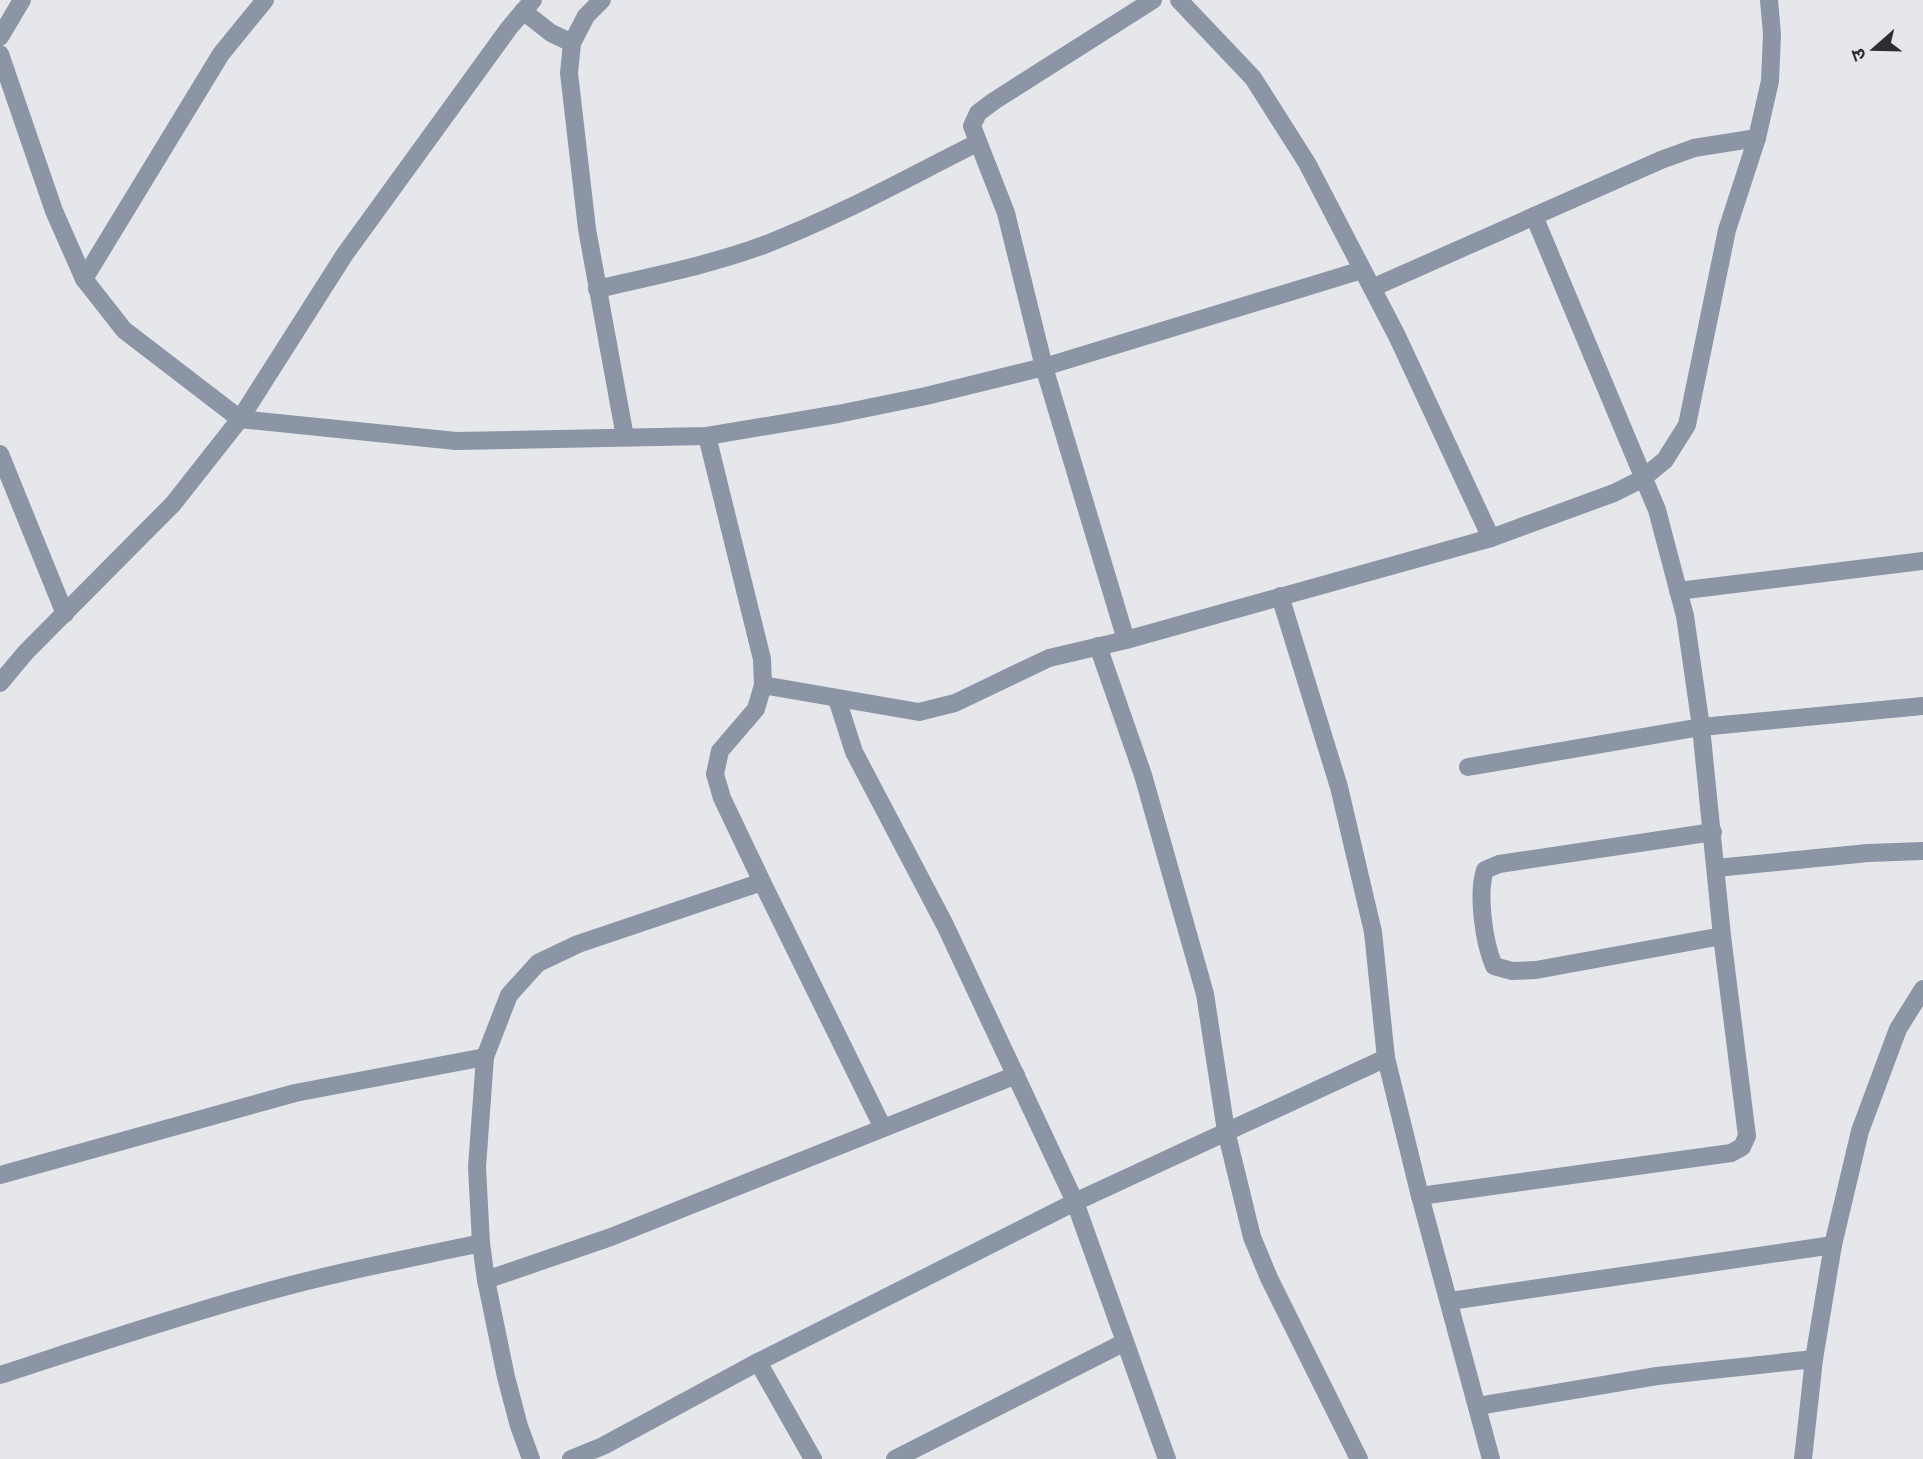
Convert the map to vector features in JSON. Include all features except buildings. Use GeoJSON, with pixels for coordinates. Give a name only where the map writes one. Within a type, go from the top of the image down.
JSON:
{"type":"FeatureCollection","features":[{"type":"Feature","properties":{"kind":"street"},"geometry":{"type":"LineString","coordinates":[[0,37],[22,0]]}},
{"type":"Feature","properties":{"kind":"street"},"geometry":{"type":"LineString","coordinates":[[84,279],[221,54],[265,0]]}},
{"type":"Feature","properties":{"kind":"street"},"geometry":{"type":"LineString","coordinates":[[602,0],[586,16],[572,43],[569,74],[587,229],[625,437]]}},
{"type":"Feature","properties":{"kind":"street"},"geometry":{"type":"LineString","coordinates":[[1126,639],[1044,367],[1006,213],[972,125],[978,113],[1153,0]]}},
{"type":"Feature","properties":{"kind":"street"},"geometry":{"type":"LineString","coordinates":[[1179,0],[1253,78],[1307,163],[1398,336],[1492,538]]}},
{"type":"Feature","properties":{"kind":"street"},"geometry":{"type":"LineString","coordinates":[[763,685],[919,712],[956,703],[1049,658],[1492,538],[1614,493],[1642,479],[1665,460],[1687,425],[1727,230],[1756,138],[1770,81],[1772,34],[1769,0]]}},
{"type":"Feature","properties":{"kind":"street"},"geometry":{"type":"LineString","coordinates":[[0,683],[26,652],[173,504],[240,419],[345,254],[530,11],[551,33],[572,43]]}},
{"type":"Feature","properties":{"kind":"street"},"geometry":{"type":"LineString","coordinates":[[0,54],[54,211],[84,279],[124,330],[240,419],[457,440],[707,436],[876,406],[1044,367],[1362,270]]}},
{"type":"Feature","properties":{"kind":"street"},"geometry":{"type":"LineString","coordinates":[[1372,288],[1661,160],[1694,148],[1756,138]]}},
{"type":"Feature","properties":{"kind":"street"},"geometry":{"type":"LineString","coordinates":[[597,289],[698,265],[763,245],[835,214],[977,143]]}},
{"type":"Feature","properties":{"kind":"street"},"geometry":{"type":"LineString","coordinates":[[1420,1196],[1731,1153],[1742,1147],[1747,1136],[1722,936],[1701,727],[1685,616],[1657,510],[1534,216]]}},
{"type":"Feature","properties":{"kind":"street"},"geometry":{"type":"LineString","coordinates":[[707,436],[762,659],[763,685],[756,709],[720,751],[715,774],[722,798],[883,1128]]}},
{"type":"Feature","properties":{"kind":"street"},"geometry":{"type":"LineString","coordinates":[[0,454],[65,614]]}},
{"type":"Feature","properties":{"kind":"street"},"geometry":{"type":"LineString","coordinates":[[1678,591],[1923,561]]}},
{"type":"Feature","properties":{"kind":"street"},"geometry":{"type":"LineString","coordinates":[[1280,597],[1339,787],[1373,932],[1386,1058],[1420,1196],[1492,1459]]}},
{"type":"Feature","properties":{"kind":"street"},"geometry":{"type":"LineString","coordinates":[[1098,646],[1143,775],[1205,994],[1226,1131],[1252,1237],[1269,1278],[1359,1459]]}},
{"type":"Feature","properties":{"kind":"street"},"geometry":{"type":"LineString","coordinates":[[837,699],[854,752],[945,925],[1075,1202],[1167,1459]]}},
{"type":"Feature","properties":{"kind":"street"},"geometry":{"type":"LineString","coordinates":[[1468,766],[1701,727],[1923,706]]}},
{"type":"Feature","properties":{"kind":"street"},"geometry":{"type":"LineString","coordinates":[[1713,832],[1499,864],[1485,870],[1480,884],[1489,953],[1494,965],[1512,971],[1536,970],[1722,936]]}},
{"type":"Feature","properties":{"kind":"street"},"geometry":{"type":"LineString","coordinates":[[1716,867],[1868,853],[1923,851]]}},
{"type":"Feature","properties":{"kind":"street"},"geometry":{"type":"LineString","coordinates":[[531,1459],[506,1377],[486,1280],[477,1167],[485,1057],[509,995],[538,963],[578,944],[762,882]]}},
{"type":"Feature","properties":{"kind":"street"},"geometry":{"type":"LineString","coordinates":[[1802,1459],[1814,1359],[1833,1245],[1860,1131],[1898,1029],[1923,989]]}},
{"type":"Feature","properties":{"kind":"street"},"geometry":{"type":"LineString","coordinates":[[0,1175],[295,1093],[485,1057]]}},
{"type":"Feature","properties":{"kind":"street"},"geometry":{"type":"LineString","coordinates":[[571,1459],[603,1446],[758,1362],[1075,1202],[1386,1058]]}},
{"type":"Feature","properties":{"kind":"street"},"geometry":{"type":"LineString","coordinates":[[486,1280],[611,1237],[1016,1075]]}},
{"type":"Feature","properties":{"kind":"street"},"geometry":{"type":"LineString","coordinates":[[0,1376],[151,1325],[260,1293],[481,1243]]}},
{"type":"Feature","properties":{"kind":"street"},"geometry":{"type":"LineString","coordinates":[[1450,1301],[1833,1245]]}},
{"type":"Feature","properties":{"kind":"street"},"geometry":{"type":"LineString","coordinates":[[895,1459],[1125,1342]]}},
{"type":"Feature","properties":{"kind":"street"},"geometry":{"type":"LineString","coordinates":[[1478,1406],[1657,1376],[1814,1359]]}},
{"type":"Feature","properties":{"kind":"street"},"geometry":{"type":"LineString","coordinates":[[758,1362],[814,1459]]}}]}
